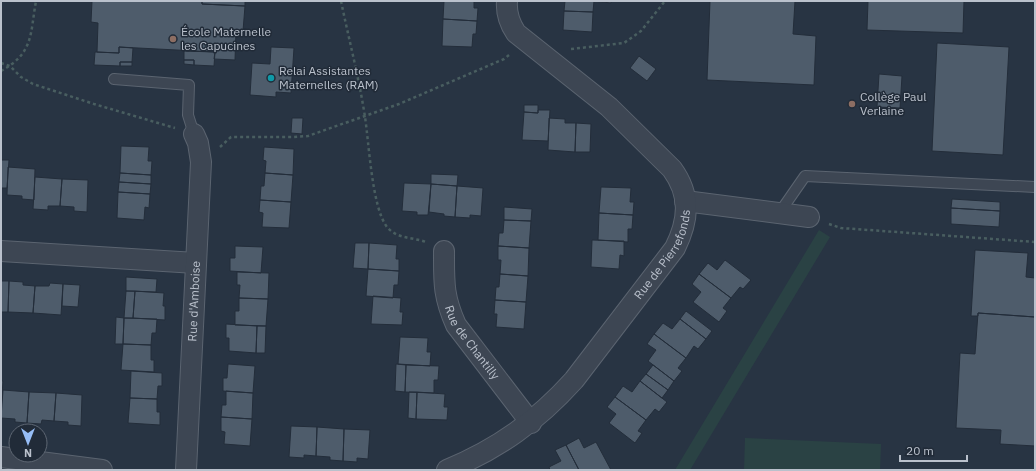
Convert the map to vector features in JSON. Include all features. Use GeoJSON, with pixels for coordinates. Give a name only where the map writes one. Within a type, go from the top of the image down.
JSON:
{"type":"FeatureCollection","features":[{"type":"Feature","properties":{"kind":"street","name":"Rue de Pierrefonds"},"geometry":{"type":"LineString","coordinates":[[447,470],[490,450],[531,423],[555,401],[574,380],[675,248],[681,236],[686,213],[684,189],[679,178],[663,159],[609,107],[524,40],[512,27],[507,10],[507,1]]}},
{"type":"Feature","properties":{"kind":"street","name":"Rue d'Amboise"},"geometry":{"type":"LineString","coordinates":[[186,470],[201,162],[198,143],[194,134]]}},
{"type":"Feature","properties":{"kind":"street"},"geometry":{"type":"LineString","coordinates":[[685,200],[780,212],[817,220]]}},
{"type":"Feature","properties":{"kind":"street"},"geometry":{"type":"LineString","coordinates":[[1,251],[196,263]]}},
{"type":"Feature","properties":{"kind":"street","name":"Rue de Chantilly"},"geometry":{"type":"LineString","coordinates":[[444,251],[444,287],[449,310],[456,325],[531,423]]}},
{"type":"Feature","properties":{"kind":"street"},"geometry":{"type":"LineString","coordinates":[[1,457],[102,470]]}},
{"type":"Feature","properties":{"kind":"lane"},"geometry":{"type":"LineString","coordinates":[[114,79],[189,85],[188,115],[194,134]]}},
{"type":"Feature","properties":{"kind":"lane"},"geometry":{"type":"LineString","coordinates":[[780,212],[805,176],[1035,188]]}},
{"type":"Feature","properties":{"kind":"path"},"geometry":{"type":"LineString","coordinates":[[1,71],[10,66],[25,52],[28,45],[36,1]]}},
{"type":"Feature","properties":{"kind":"path"},"geometry":{"type":"LineString","coordinates":[[341,1],[365,116],[377,200],[381,216],[387,227],[395,234],[404,238],[420,240],[433,244],[444,251]]}},
{"type":"Feature","properties":{"kind":"path"},"geometry":{"type":"LineString","coordinates":[[201,162],[231,137],[308,136],[399,104],[504,59],[517,49],[536,48],[556,50],[624,43],[641,31],[665,1]]}},
{"type":"Feature","properties":{"kind":"path"},"geometry":{"type":"LineString","coordinates":[[1,63],[10,66],[21,77],[32,84],[86,102],[194,134]]}},
{"type":"Feature","properties":{"kind":"path"},"geometry":{"type":"LineString","coordinates":[[817,220],[841,228],[1035,242],[1035,238]]}},
{"type":"Feature","properties":{"kind":"green space"},"geometry":{"type":"Polygon","coordinates":[[[819,230],[830,237],[690,470],[675,470],[819,230]]]}},
{"type":"Feature","properties":{"kind":"green space"},"geometry":{"type":"Polygon","coordinates":[[[745,438],[881,444],[880,470],[744,470],[745,438]]]}},
{"type":"Feature","properties":{"kind":"building"},"geometry":{"type":"Polygon","coordinates":[[[92,1],[202,1],[202,4],[245,6],[243,31],[236,31],[235,60],[214,59],[215,52],[119,47],[119,53],[97,52],[98,23],[91,22],[92,1]]]}},
{"type":"Feature","properties":{"kind":"building"},"geometry":{"type":"Polygon","coordinates":[[[202,1],[245,1],[245,6],[202,4],[202,1]]]}},
{"type":"Feature","properties":{"kind":"building"},"geometry":{"type":"Polygon","coordinates":[[[444,1],[474,1],[474,8],[478,8],[477,21],[443,19],[444,1]]]}},
{"type":"Feature","properties":{"kind":"building"},"geometry":{"type":"Polygon","coordinates":[[[565,1],[594,1],[593,12],[564,11],[565,1]]]}},
{"type":"Feature","properties":{"kind":"building"},"geometry":{"type":"Polygon","coordinates":[[[594,1],[611,1],[611,3],[594,1]]]}},
{"type":"Feature","properties":{"kind":"building"},"geometry":{"type":"Polygon","coordinates":[[[710,1],[795,1],[793,34],[816,36],[814,85],[707,80],[710,1]]]}},
{"type":"Feature","properties":{"kind":"building"},"geometry":{"type":"Polygon","coordinates":[[[868,1],[964,1],[963,33],[867,30],[868,1]]]}},
{"type":"Feature","properties":{"kind":"building"},"geometry":{"type":"Polygon","coordinates":[[[564,11],[593,12],[592,32],[563,30],[564,11]]]}},
{"type":"Feature","properties":{"kind":"building"},"geometry":{"type":"Polygon","coordinates":[[[443,19],[477,21],[476,34],[473,34],[472,47],[442,46],[443,19]]]}},
{"type":"Feature","properties":{"kind":"building"},"geometry":{"type":"Polygon","coordinates":[[[937,43],[1009,47],[1003,155],[932,151],[937,43]]]}},
{"type":"Feature","properties":{"kind":"building"},"geometry":{"type":"Polygon","coordinates":[[[119,47],[133,48],[132,62],[120,62],[120,66],[94,65],[95,52],[119,53],[119,47]]]}},
{"type":"Feature","properties":{"kind":"building","name":"Relai Assistantes Maternelles (RAM)"},"geometry":{"type":"Polygon","coordinates":[[[271,47],[294,48],[291,93],[276,92],[276,97],[250,95],[252,63],[270,64],[271,47]]]}},
{"type":"Feature","properties":{"kind":"building"},"geometry":{"type":"Polygon","coordinates":[[[184,51],[215,52],[214,66],[194,65],[194,60],[184,60],[184,51]]]}},
{"type":"Feature","properties":{"kind":"building"},"geometry":{"type":"Polygon","coordinates":[[[639,56],[656,69],[647,81],[630,68],[639,56]]]}},
{"type":"Feature","properties":{"kind":"building"},"geometry":{"type":"Polygon","coordinates":[[[184,60],[194,60],[194,65],[184,64],[184,60]]]}},
{"type":"Feature","properties":{"kind":"building"},"geometry":{"type":"Polygon","coordinates":[[[120,62],[132,62],[132,66],[120,66],[120,62]]]}},
{"type":"Feature","properties":{"kind":"building"},"geometry":{"type":"Polygon","coordinates":[[[879,74],[902,76],[900,108],[877,107],[879,74]]]}},
{"type":"Feature","properties":{"kind":"building"},"geometry":{"type":"Polygon","coordinates":[[[524,105],[538,105],[538,113],[524,112],[524,105]]]}},
{"type":"Feature","properties":{"kind":"building"},"geometry":{"type":"Polygon","coordinates":[[[538,110],[550,110],[548,141],[522,140],[524,112],[538,113],[538,110]]]}},
{"type":"Feature","properties":{"kind":"building"},"geometry":{"type":"Polygon","coordinates":[[[292,118],[303,118],[302,134],[291,133],[292,118]]]}},
{"type":"Feature","properties":{"kind":"building"},"geometry":{"type":"Polygon","coordinates":[[[549,118],[565,119],[565,123],[576,123],[575,152],[548,150],[549,118]]]}},
{"type":"Feature","properties":{"kind":"building"},"geometry":{"type":"Polygon","coordinates":[[[576,123],[591,124],[590,152],[575,152],[576,123]]]}},
{"type":"Feature","properties":{"kind":"building"},"geometry":{"type":"Polygon","coordinates":[[[121,146],[149,147],[148,161],[152,161],[151,175],[120,173],[121,146]]]}},
{"type":"Feature","properties":{"kind":"building"},"geometry":{"type":"Polygon","coordinates":[[[264,147],[294,149],[293,175],[265,173],[266,161],[263,160],[264,147]]]}},
{"type":"Feature","properties":{"kind":"building"},"geometry":{"type":"Polygon","coordinates":[[[1,160],[9,160],[7,188],[1,188],[1,160]]]}},
{"type":"Feature","properties":{"kind":"building"},"geometry":{"type":"Polygon","coordinates":[[[8,167],[35,169],[34,200],[22,199],[22,196],[7,195],[8,167]]]}},
{"type":"Feature","properties":{"kind":"building"},"geometry":{"type":"Polygon","coordinates":[[[120,173],[151,175],[151,184],[119,182],[120,173]]]}},
{"type":"Feature","properties":{"kind":"building"},"geometry":{"type":"Polygon","coordinates":[[[265,173],[293,175],[291,202],[260,200],[261,186],[264,186],[265,173]]]}},
{"type":"Feature","properties":{"kind":"building"},"geometry":{"type":"Polygon","coordinates":[[[431,174],[458,175],[457,186],[431,184],[431,174]]]}},
{"type":"Feature","properties":{"kind":"building"},"geometry":{"type":"Polygon","coordinates":[[[35,177],[62,179],[60,206],[48,206],[48,210],[33,209],[35,177]]]}},
{"type":"Feature","properties":{"kind":"building"},"geometry":{"type":"Polygon","coordinates":[[[62,179],[88,180],[87,212],[74,211],[74,207],[60,206],[62,179]]]}},
{"type":"Feature","properties":{"kind":"building"},"geometry":{"type":"Polygon","coordinates":[[[119,182],[151,184],[150,194],[118,192],[119,182]]]}},
{"type":"Feature","properties":{"kind":"building"},"geometry":{"type":"Polygon","coordinates":[[[404,183],[431,184],[428,215],[417,215],[417,212],[402,211],[404,183]]]}},
{"type":"Feature","properties":{"kind":"building"},"geometry":{"type":"Polygon","coordinates":[[[431,184],[457,186],[455,217],[429,212],[431,184]]]}},
{"type":"Feature","properties":{"kind":"building"},"geometry":{"type":"Polygon","coordinates":[[[457,186],[483,188],[481,216],[470,215],[470,218],[455,217],[457,186]]]}},
{"type":"Feature","properties":{"kind":"building"},"geometry":{"type":"Polygon","coordinates":[[[601,187],[631,188],[630,202],[634,202],[633,215],[599,213],[601,187]]]}},
{"type":"Feature","properties":{"kind":"building"},"geometry":{"type":"Polygon","coordinates":[[[118,192],[150,194],[149,208],[145,207],[144,220],[117,218],[118,192]]]}},
{"type":"Feature","properties":{"kind":"building"},"geometry":{"type":"Polygon","coordinates":[[[952,199],[1000,202],[1000,211],[951,208],[952,199]]]}},
{"type":"Feature","properties":{"kind":"building"},"geometry":{"type":"Polygon","coordinates":[[[260,200],[291,202],[289,228],[262,227],[263,213],[259,212],[260,200]]]}},
{"type":"Feature","properties":{"kind":"building"},"geometry":{"type":"Polygon","coordinates":[[[504,207],[532,209],[531,221],[504,220],[504,207]]]}},
{"type":"Feature","properties":{"kind":"building"},"geometry":{"type":"Polygon","coordinates":[[[951,208],[1000,211],[999,227],[951,224],[951,208]]]}},
{"type":"Feature","properties":{"kind":"building"},"geometry":{"type":"Polygon","coordinates":[[[599,213],[633,215],[632,229],[628,229],[628,242],[598,240],[599,213]]]}},
{"type":"Feature","properties":{"kind":"building"},"geometry":{"type":"Polygon","coordinates":[[[504,220],[531,221],[529,248],[498,246],[499,233],[503,233],[504,220]]]}},
{"type":"Feature","properties":{"kind":"building"},"geometry":{"type":"Polygon","coordinates":[[[592,240],[624,241],[624,256],[620,255],[619,269],[591,267],[592,240]]]}},
{"type":"Feature","properties":{"kind":"building"},"geometry":{"type":"Polygon","coordinates":[[[355,243],[369,243],[368,269],[353,268],[355,243]]]}},
{"type":"Feature","properties":{"kind":"building"},"geometry":{"type":"Polygon","coordinates":[[[369,243],[397,245],[396,259],[399,259],[399,271],[368,269],[369,243]]]}},
{"type":"Feature","properties":{"kind":"building"},"geometry":{"type":"Polygon","coordinates":[[[235,246],[263,247],[261,273],[230,271],[230,258],[235,258],[235,246]]]}},
{"type":"Feature","properties":{"kind":"building"},"geometry":{"type":"Polygon","coordinates":[[[498,246],[529,248],[528,276],[500,274],[501,260],[498,260],[498,246]]]}},
{"type":"Feature","properties":{"kind":"building"},"geometry":{"type":"Polygon","coordinates":[[[975,250],[1028,253],[1026,277],[1035,278],[1035,317],[978,313],[978,316],[971,316],[975,250]]]}},
{"type":"Feature","properties":{"kind":"building"},"geometry":{"type":"Polygon","coordinates":[[[725,260],[751,280],[743,289],[740,287],[731,298],[699,274],[708,263],[717,270],[725,260]]]}},
{"type":"Feature","properties":{"kind":"building"},"geometry":{"type":"Polygon","coordinates":[[[368,269],[399,271],[398,285],[394,285],[393,298],[366,296],[368,269]]]}},
{"type":"Feature","properties":{"kind":"building"},"geometry":{"type":"Polygon","coordinates":[[[237,272],[269,273],[268,299],[239,298],[240,285],[237,285],[237,272]]]}},
{"type":"Feature","properties":{"kind":"building"},"geometry":{"type":"Polygon","coordinates":[[[500,274],[528,276],[526,302],[495,300],[496,287],[499,287],[500,274]]]}},
{"type":"Feature","properties":{"kind":"building"},"geometry":{"type":"Polygon","coordinates":[[[699,274],[731,298],[723,308],[727,311],[719,322],[693,302],[701,292],[692,284],[699,274]]]}},
{"type":"Feature","properties":{"kind":"building"},"geometry":{"type":"Polygon","coordinates":[[[126,277],[157,279],[156,292],[126,291],[126,277]]]}},
{"type":"Feature","properties":{"kind":"building"},"geometry":{"type":"Polygon","coordinates":[[[1,281],[9,281],[8,312],[1,312],[1,281]]]}},
{"type":"Feature","properties":{"kind":"building"},"geometry":{"type":"Polygon","coordinates":[[[9,281],[23,282],[23,285],[35,286],[33,313],[8,312],[9,281]]]}},
{"type":"Feature","properties":{"kind":"building"},"geometry":{"type":"Polygon","coordinates":[[[50,283],[63,284],[61,315],[33,313],[35,286],[49,286],[50,283]]]}},
{"type":"Feature","properties":{"kind":"building"},"geometry":{"type":"Polygon","coordinates":[[[63,284],[80,285],[78,307],[62,306],[63,284]]]}},
{"type":"Feature","properties":{"kind":"building"},"geometry":{"type":"Polygon","coordinates":[[[126,291],[135,291],[133,318],[124,318],[126,291]]]}},
{"type":"Feature","properties":{"kind":"building"},"geometry":{"type":"Polygon","coordinates":[[[135,291],[164,293],[163,306],[165,306],[165,320],[133,318],[135,291]]]}},
{"type":"Feature","properties":{"kind":"building"},"geometry":{"type":"Polygon","coordinates":[[[373,296],[401,298],[400,312],[403,312],[402,325],[371,324],[373,296]]]}},
{"type":"Feature","properties":{"kind":"building"},"geometry":{"type":"Polygon","coordinates":[[[239,298],[268,299],[266,326],[235,325],[235,311],[239,311],[239,298]]]}},
{"type":"Feature","properties":{"kind":"building"},"geometry":{"type":"Polygon","coordinates":[[[495,300],[526,302],[524,329],[496,327],[497,314],[494,314],[495,300]]]}},
{"type":"Feature","properties":{"kind":"building"},"geometry":{"type":"Polygon","coordinates":[[[686,311],[712,331],[706,339],[680,319],[686,311]]]}},
{"type":"Feature","properties":{"kind":"building"},"geometry":{"type":"Polygon","coordinates":[[[978,313],[1035,317],[1035,446],[1000,444],[1001,430],[956,428],[960,353],[975,354],[978,313]]]}},
{"type":"Feature","properties":{"kind":"building"},"geometry":{"type":"Polygon","coordinates":[[[116,317],[124,318],[123,344],[115,344],[116,317]]]}},
{"type":"Feature","properties":{"kind":"building"},"geometry":{"type":"Polygon","coordinates":[[[124,318],[157,319],[156,333],[152,333],[151,345],[123,344],[124,318]]]}},
{"type":"Feature","properties":{"kind":"building"},"geometry":{"type":"Polygon","coordinates":[[[680,319],[706,339],[698,349],[694,346],[686,358],[654,334],[663,323],[672,329],[680,319]]]}},
{"type":"Feature","properties":{"kind":"building"},"geometry":{"type":"Polygon","coordinates":[[[226,324],[257,326],[256,353],[229,351],[229,338],[226,338],[226,324]]]}},
{"type":"Feature","properties":{"kind":"building"},"geometry":{"type":"Polygon","coordinates":[[[257,326],[266,326],[265,353],[256,353],[257,326]]]}},
{"type":"Feature","properties":{"kind":"building"},"geometry":{"type":"Polygon","coordinates":[[[654,334],[686,358],[678,368],[682,371],[674,381],[648,361],[656,350],[647,344],[654,334]]]}},
{"type":"Feature","properties":{"kind":"building"},"geometry":{"type":"Polygon","coordinates":[[[400,337],[428,338],[427,352],[431,352],[430,366],[398,364],[400,337]]]}},
{"type":"Feature","properties":{"kind":"building"},"geometry":{"type":"Polygon","coordinates":[[[123,344],[151,345],[151,360],[154,360],[154,372],[121,370],[123,344]]]}},
{"type":"Feature","properties":{"kind":"building"},"geometry":{"type":"Polygon","coordinates":[[[228,364],[255,366],[253,393],[223,391],[223,378],[227,378],[228,364]]]}},
{"type":"Feature","properties":{"kind":"building"},"geometry":{"type":"Polygon","coordinates":[[[396,364],[406,365],[405,392],[395,391],[396,364]]]}},
{"type":"Feature","properties":{"kind":"building"},"geometry":{"type":"Polygon","coordinates":[[[406,365],[439,366],[438,380],[434,380],[434,393],[405,392],[406,365]]]}},
{"type":"Feature","properties":{"kind":"building"},"geometry":{"type":"Polygon","coordinates":[[[653,365],[674,381],[668,390],[646,374],[653,365]]]}},
{"type":"Feature","properties":{"kind":"building"},"geometry":{"type":"Polygon","coordinates":[[[131,371],[162,373],[162,386],[158,386],[157,399],[130,398],[131,371]]]}},
{"type":"Feature","properties":{"kind":"building"},"geometry":{"type":"Polygon","coordinates":[[[646,374],[668,390],[662,398],[640,381],[646,374]]]}},
{"type":"Feature","properties":{"kind":"building"},"geometry":{"type":"Polygon","coordinates":[[[1,381],[3,381],[1,408],[1,381]]]}},
{"type":"Feature","properties":{"kind":"building"},"geometry":{"type":"Polygon","coordinates":[[[640,381],[667,402],[659,412],[655,409],[646,420],[615,397],[623,386],[632,392],[640,381]]]}},
{"type":"Feature","properties":{"kind":"building"},"geometry":{"type":"Polygon","coordinates":[[[3,390],[29,392],[27,423],[15,422],[15,419],[1,418],[3,390]]]}},
{"type":"Feature","properties":{"kind":"building"},"geometry":{"type":"Polygon","coordinates":[[[226,391],[253,393],[252,419],[221,417],[222,405],[226,405],[226,391]]]}},
{"type":"Feature","properties":{"kind":"building"},"geometry":{"type":"Polygon","coordinates":[[[29,392],[56,393],[54,421],[42,420],[41,423],[27,423],[29,392]]]}},
{"type":"Feature","properties":{"kind":"building"},"geometry":{"type":"Polygon","coordinates":[[[409,392],[417,392],[416,419],[408,418],[409,392]]]}},
{"type":"Feature","properties":{"kind":"building"},"geometry":{"type":"Polygon","coordinates":[[[417,392],[445,394],[444,407],[448,407],[447,420],[416,419],[417,392]]]}},
{"type":"Feature","properties":{"kind":"building"},"geometry":{"type":"Polygon","coordinates":[[[56,393],[82,395],[81,426],[68,425],[68,422],[54,421],[56,393]]]}},
{"type":"Feature","properties":{"kind":"building"},"geometry":{"type":"Polygon","coordinates":[[[615,397],[646,420],[638,431],[642,433],[635,443],[609,423],[616,414],[607,407],[615,397]]]}},
{"type":"Feature","properties":{"kind":"building"},"geometry":{"type":"Polygon","coordinates":[[[130,398],[157,399],[157,412],[160,412],[160,425],[128,423],[130,398]]]}},
{"type":"Feature","properties":{"kind":"building"},"geometry":{"type":"Polygon","coordinates":[[[221,417],[252,419],[250,446],[224,444],[225,432],[221,431],[221,417]]]}},
{"type":"Feature","properties":{"kind":"building"},"geometry":{"type":"Polygon","coordinates":[[[291,426],[317,427],[316,456],[304,455],[304,458],[289,457],[291,426]]]}},
{"type":"Feature","properties":{"kind":"building"},"geometry":{"type":"Polygon","coordinates":[[[317,427],[344,429],[343,461],[330,460],[330,457],[316,456],[317,427]]]}},
{"type":"Feature","properties":{"kind":"building"},"geometry":{"type":"Polygon","coordinates":[[[344,429],[370,430],[368,459],[357,458],[357,462],[343,461],[344,429]]]}},
{"type":"Feature","properties":{"kind":"building"},"geometry":{"type":"Polygon","coordinates":[[[579,438],[584,448],[596,442],[611,470],[579,470],[566,445],[579,438]]]}},
{"type":"Feature","properties":{"kind":"building"},"geometry":{"type":"Polygon","coordinates":[[[566,445],[579,470],[550,470],[549,467],[561,461],[555,450],[566,445]]]}},
{"type":"Feature","properties":{"kind":"place","name":"École Maternelle les Capucines"},"geometry":{"type":"Point","coordinates":[173,39]}},
{"type":"Feature","properties":{"kind":"place","name":"Relai Assistantes Maternelles (RAM)"},"geometry":{"type":"Point","coordinates":[271,78]}},
{"type":"Feature","properties":{"kind":"place","name":"Collège Paul Verlaine"},"geometry":{"type":"Point","coordinates":[852,104]}}]}
